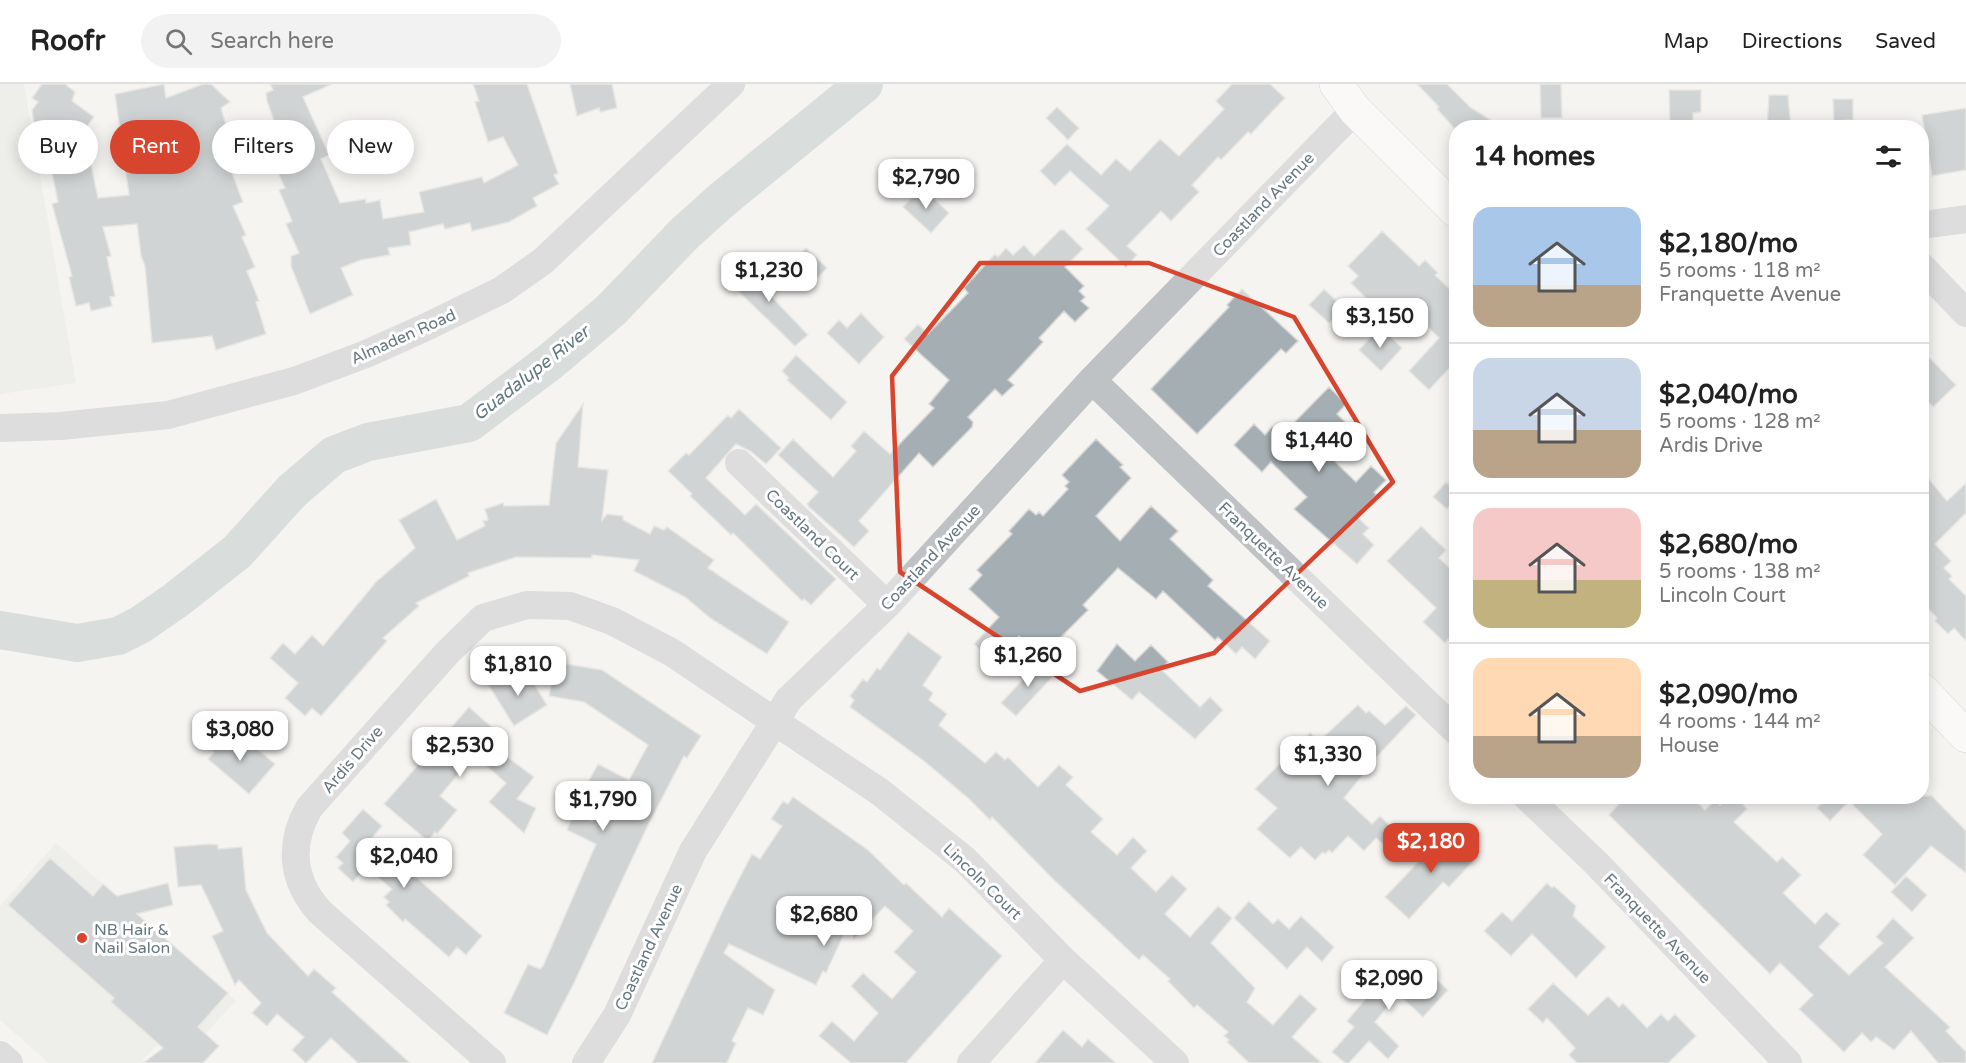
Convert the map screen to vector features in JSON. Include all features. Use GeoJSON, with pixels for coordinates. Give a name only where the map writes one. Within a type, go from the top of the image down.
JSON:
{"type":"FeatureCollection","features":[{"type":"Feature","properties":{"kind":"main road"},"geometry":{"type":"LineString","coordinates":[[1346,97],[1449,204]]}},
{"type":"Feature","properties":{"kind":"main road"},"geometry":{"type":"LineString","coordinates":[[1929,697],[1966,736]]}},
{"type":"Feature","properties":{"kind":"street","name":"Almaden Road"},"geometry":{"type":"LineString","coordinates":[[0,428],[61,426],[168,415],[294,381],[366,354],[424,328],[502,290],[543,261],[731,84]]}},
{"type":"Feature","properties":{"kind":"street","name":"Coastland Avenue"},"geometry":{"type":"LineString","coordinates":[[586,1063],[617,1015],[693,851],[789,699],[887,605],[1346,97]]}},
{"type":"Feature","properties":{"kind":"street"},"geometry":{"type":"LineString","coordinates":[[1929,224],[1966,219]]}},
{"type":"Feature","properties":{"kind":"street"},"geometry":{"type":"LineString","coordinates":[[1929,274],[1966,313]]}},
{"type":"Feature","properties":{"kind":"street","name":"Franquette Avenue"},"geometry":{"type":"LineString","coordinates":[[1092,380],[1449,724]]}},
{"type":"Feature","properties":{"kind":"street","name":"Coastland Court"},"geometry":{"type":"LineString","coordinates":[[739,463],[887,605]]}},
{"type":"Feature","properties":{"kind":"street","name":"Ardis Drive"},"geometry":{"type":"LineString","coordinates":[[492,1063],[310,901],[298,876],[294,848],[299,827],[309,808],[447,653],[483,618],[527,605],[570,606],[612,621],[671,652],[774,721]]}},
{"type":"Feature","properties":{"kind":"street","name":"Lincoln Court"},"geometry":{"type":"LineString","coordinates":[[774,721],[880,792],[965,860],[1063,960],[1175,1063]]}},
{"type":"Feature","properties":{"kind":"street","name":"Franquette Avenue"},"geometry":{"type":"LineString","coordinates":[[1534,804],[1596,863],[1788,1063]]}},
{"type":"Feature","properties":{"kind":"street"},"geometry":{"type":"LineString","coordinates":[[971,1063],[1063,960]]}},
{"type":"Feature","properties":{"kind":"street"},"geometry":{"type":"LineString","coordinates":[[0,1055],[9,1063]]}},
{"type":"Feature","properties":{"kind":"highlighted area"},"geometry":{"type":"Polygon","coordinates":[[[980,263],[1149,263],[1294,317],[1393,482],[1214,653],[1080,691],[900,572],[892,376],[980,263]]]}},
{"type":"Feature","properties":{"kind":"shaded area"},"geometry":{"type":"Polygon","coordinates":[[[0,84],[24,84],[30,120],[18,120],[18,174],[40,174],[76,383],[0,394],[0,84]]]}},
{"type":"Feature","properties":{"kind":"shaded area"},"geometry":{"type":"Polygon","coordinates":[[[56,843],[236,1001],[202,1037],[176,1035],[154,1048],[141,1063],[49,1063],[0,1020],[0,906],[56,843]]]}},
{"type":"Feature","properties":{"kind":"building"},"geometry":{"type":"Polygon","coordinates":[[[42,84],[65,84],[75,92],[72,101],[94,117],[92,120],[34,120],[32,110],[38,102],[32,98],[42,84]]]}},
{"type":"Feature","properties":{"kind":"building"},"geometry":{"type":"Polygon","coordinates":[[[164,84],[166,98],[203,84],[211,84],[230,102],[221,108],[224,120],[212,120],[212,174],[232,174],[243,202],[233,206],[246,235],[242,237],[255,267],[247,271],[259,301],[256,302],[266,334],[216,350],[212,336],[152,343],[145,266],[141,256],[137,224],[103,227],[111,256],[107,257],[115,296],[110,297],[112,306],[91,311],[89,303],[76,306],[69,277],[72,276],[52,204],[58,202],[52,174],[93,174],[98,198],[129,195],[126,174],[200,174],[200,120],[119,120],[115,94],[164,84]]]}},
{"type":"Feature","properties":{"kind":"building"},"geometry":{"type":"Polygon","coordinates":[[[270,84],[332,84],[303,97],[313,120],[274,120],[266,93],[273,90],[270,84]]]}},
{"type":"Feature","properties":{"kind":"building"},"geometry":{"type":"Polygon","coordinates":[[[473,84],[527,84],[558,173],[554,175],[559,184],[533,198],[537,206],[509,222],[472,231],[470,223],[445,229],[443,224],[409,232],[411,245],[388,248],[390,255],[361,260],[341,268],[353,295],[310,314],[291,266],[291,256],[299,253],[286,224],[292,221],[279,190],[285,188],[279,174],[315,174],[315,124],[327,151],[327,156],[321,159],[340,203],[366,199],[366,203],[380,200],[383,219],[424,212],[419,192],[482,177],[484,183],[518,165],[503,137],[488,142],[475,102],[479,101],[473,84]]]}},
{"type":"Feature","properties":{"kind":"building"},"geometry":{"type":"Polygon","coordinates":[[[570,84],[612,84],[617,108],[600,112],[599,108],[577,116],[570,84]]]}},
{"type":"Feature","properties":{"kind":"building"},"geometry":{"type":"Polygon","coordinates":[[[1232,84],[1270,84],[1285,98],[1251,134],[1248,132],[1221,160],[1218,157],[1192,185],[1199,192],[1171,221],[1161,211],[1127,246],[1137,255],[1126,267],[1086,229],[1109,206],[1070,171],[1055,186],[1040,171],[1067,144],[1101,175],[1116,159],[1130,171],[1160,139],[1179,156],[1224,109],[1216,101],[1232,84]]]}},
{"type":"Feature","properties":{"kind":"building"},"geometry":{"type":"Polygon","coordinates":[[[1417,84],[1447,84],[1470,107],[1490,120],[1449,120],[1449,122],[1437,109],[1439,107],[1417,84]]]}},
{"type":"Feature","properties":{"kind":"building"},"geometry":{"type":"Polygon","coordinates":[[[1540,84],[1561,84],[1562,118],[1541,118],[1540,84]]]}},
{"type":"Feature","properties":{"kind":"building"},"geometry":{"type":"Polygon","coordinates":[[[1669,90],[1701,90],[1701,112],[1693,113],[1693,120],[1670,120],[1669,90]]]}},
{"type":"Feature","properties":{"kind":"building"},"geometry":{"type":"Polygon","coordinates":[[[1769,95],[1788,95],[1790,120],[1767,120],[1769,95]]]}},
{"type":"Feature","properties":{"kind":"building"},"geometry":{"type":"Polygon","coordinates":[[[1833,99],[1853,99],[1853,120],[1834,120],[1833,99]]]}},
{"type":"Feature","properties":{"kind":"building"},"geometry":{"type":"Polygon","coordinates":[[[1057,107],[1079,128],[1068,140],[1046,118],[1057,107]]]}},
{"type":"Feature","properties":{"kind":"building"},"geometry":{"type":"Polygon","coordinates":[[[1966,108],[1966,170],[1932,176],[1929,158],[1929,120],[1923,120],[1922,115],[1966,108]]]}},
{"type":"Feature","properties":{"kind":"building"},"geometry":{"type":"Polygon","coordinates":[[[922,187],[949,213],[931,233],[903,207],[922,187]]]}},
{"type":"Feature","properties":{"kind":"building"},"geometry":{"type":"Polygon","coordinates":[[[1060,230],[1064,230],[1083,249],[1065,267],[1084,286],[1079,291],[1085,297],[1081,301],[1089,308],[1075,322],[1064,311],[1039,338],[1043,342],[1008,380],[1014,385],[1002,396],[995,389],[968,417],[973,422],[972,427],[933,467],[919,453],[859,521],[869,531],[854,547],[809,507],[807,504],[818,492],[778,455],[793,439],[833,477],[856,451],[851,446],[864,431],[890,454],[934,408],[929,404],[949,380],[904,339],[918,324],[928,334],[968,293],[964,288],[995,254],[998,257],[1006,248],[1013,255],[1024,245],[1034,256],[1060,230]]]}},
{"type":"Feature","properties":{"kind":"building"},"geometry":{"type":"Polygon","coordinates":[[[1382,231],[1419,266],[1425,260],[1438,273],[1435,275],[1449,288],[1449,369],[1429,390],[1409,371],[1439,338],[1404,303],[1388,320],[1351,283],[1358,276],[1348,266],[1382,231]]]}},
{"type":"Feature","properties":{"kind":"building"},"geometry":{"type":"Polygon","coordinates":[[[806,248],[827,268],[808,288],[787,268],[806,248]]]}},
{"type":"Feature","properties":{"kind":"building"},"geometry":{"type":"Polygon","coordinates":[[[758,264],[779,286],[770,295],[808,335],[795,346],[734,287],[758,264]]]}},
{"type":"Feature","properties":{"kind":"building"},"geometry":{"type":"Polygon","coordinates":[[[1242,289],[1298,341],[1286,353],[1281,349],[1197,434],[1151,389],[1229,307],[1227,305],[1242,289]]]}},
{"type":"Feature","properties":{"kind":"building"},"geometry":{"type":"Polygon","coordinates":[[[1324,289],[1344,308],[1329,323],[1309,305],[1324,289]]]}},
{"type":"Feature","properties":{"kind":"building"},"geometry":{"type":"Polygon","coordinates":[[[861,313],[884,337],[859,364],[827,333],[839,320],[847,328],[861,313]]]}},
{"type":"Feature","properties":{"kind":"building"},"geometry":{"type":"Polygon","coordinates":[[[1380,327],[1402,348],[1381,371],[1359,350],[1380,327]]]}},
{"type":"Feature","properties":{"kind":"building"},"geometry":{"type":"Polygon","coordinates":[[[796,355],[847,402],[831,420],[787,380],[789,378],[782,371],[796,355]]]}},
{"type":"Feature","properties":{"kind":"building"},"geometry":{"type":"Polygon","coordinates":[[[1929,357],[1956,385],[1933,407],[1929,403],[1929,357]]]}},
{"type":"Feature","properties":{"kind":"building"},"geometry":{"type":"Polygon","coordinates":[[[1329,387],[1346,404],[1337,414],[1352,429],[1328,455],[1356,482],[1371,466],[1386,480],[1374,492],[1376,495],[1356,516],[1369,528],[1363,534],[1374,545],[1357,564],[1294,509],[1307,497],[1271,462],[1262,472],[1234,445],[1254,424],[1265,435],[1272,427],[1281,436],[1329,387]]]}},
{"type":"Feature","properties":{"kind":"building"},"geometry":{"type":"Polygon","coordinates":[[[583,404],[578,467],[608,470],[602,520],[607,514],[623,516],[623,520],[650,534],[654,526],[664,530],[667,527],[714,560],[708,568],[789,622],[767,654],[710,618],[685,597],[634,571],[639,560],[592,555],[592,558],[516,557],[468,573],[469,576],[416,603],[419,606],[383,638],[387,641],[321,716],[312,708],[305,716],[285,698],[298,683],[270,658],[283,643],[295,654],[312,635],[323,646],[376,582],[415,548],[399,520],[436,499],[457,540],[485,526],[483,521],[488,520],[485,509],[503,503],[504,506],[549,505],[556,443],[583,404]]]}},
{"type":"Feature","properties":{"kind":"building"},"geometry":{"type":"Polygon","coordinates":[[[739,409],[781,448],[766,464],[750,451],[736,444],[706,478],[745,515],[756,504],[836,579],[811,605],[804,599],[802,601],[733,533],[731,535],[690,496],[692,494],[668,471],[686,453],[689,455],[728,415],[731,418],[739,409]]]}},
{"type":"Feature","properties":{"kind":"building"},"geometry":{"type":"Polygon","coordinates":[[[1096,439],[1123,465],[1120,467],[1131,478],[1096,516],[1120,541],[1151,506],[1178,531],[1170,539],[1213,580],[1208,586],[1270,641],[1255,659],[1242,647],[1236,654],[1218,637],[1215,640],[1163,591],[1156,599],[1118,568],[1083,605],[1088,610],[1041,657],[1019,636],[993,663],[974,644],[999,617],[969,589],[982,575],[977,570],[1012,534],[1009,531],[1029,509],[1036,515],[1039,512],[1043,516],[1068,489],[1065,486],[1069,482],[1062,475],[1096,439]]]}},
{"type":"Feature","properties":{"kind":"building"},"geometry":{"type":"Polygon","coordinates":[[[1929,479],[1947,501],[1966,483],[1966,513],[1935,544],[1951,561],[1944,568],[1952,576],[1949,579],[1966,596],[1966,641],[1954,628],[1948,634],[1935,621],[1937,618],[1929,609],[1929,479]]]}},
{"type":"Feature","properties":{"kind":"building"},"geometry":{"type":"Polygon","coordinates":[[[1446,482],[1449,485],[1447,509],[1433,497],[1446,482]]]}},
{"type":"Feature","properties":{"kind":"building"},"geometry":{"type":"Polygon","coordinates":[[[1421,526],[1446,550],[1439,558],[1449,567],[1449,640],[1445,643],[1423,622],[1436,608],[1387,561],[1421,526]]]}},
{"type":"Feature","properties":{"kind":"building"},"geometry":{"type":"Polygon","coordinates":[[[908,632],[942,657],[923,685],[933,693],[929,700],[947,714],[939,725],[985,763],[996,752],[1005,760],[1008,757],[1038,787],[1059,765],[1073,777],[1066,785],[1103,819],[1091,832],[1117,855],[1133,837],[1147,851],[1131,868],[1156,892],[1172,875],[1187,889],[1165,914],[1190,937],[1218,906],[1232,918],[1211,943],[1255,988],[1247,1002],[1273,1025],[1300,994],[1317,1009],[1292,1037],[1322,1063],[1249,1063],[1227,1042],[1229,1040],[1224,1036],[1228,1032],[1197,1005],[1194,1008],[1168,981],[1170,979],[1143,955],[1139,960],[1053,879],[992,817],[990,820],[924,761],[850,707],[854,700],[850,696],[863,679],[867,682],[877,668],[880,670],[908,632]]]}},
{"type":"Feature","properties":{"kind":"building"},"geometry":{"type":"Polygon","coordinates":[[[1117,644],[1135,661],[1151,645],[1168,662],[1161,669],[1200,707],[1210,697],[1223,710],[1195,739],[1139,692],[1132,700],[1097,671],[1117,644]]]}},
{"type":"Feature","properties":{"kind":"building"},"geometry":{"type":"Polygon","coordinates":[[[1041,660],[1055,674],[1016,716],[1001,703],[1041,660]]]}},
{"type":"Feature","properties":{"kind":"building"},"geometry":{"type":"Polygon","coordinates":[[[555,662],[602,670],[701,736],[687,758],[684,756],[648,825],[547,1035],[504,1013],[528,964],[540,969],[543,966],[596,844],[567,830],[574,813],[592,821],[605,793],[587,784],[598,764],[629,780],[648,745],[584,702],[549,696],[555,662]]]}},
{"type":"Feature","properties":{"kind":"building"},"geometry":{"type":"Polygon","coordinates":[[[512,671],[519,682],[529,676],[547,705],[514,726],[489,686],[512,671]]]}},
{"type":"Feature","properties":{"kind":"building"},"geometry":{"type":"Polygon","coordinates":[[[1358,705],[1385,725],[1406,706],[1416,715],[1368,766],[1344,798],[1372,824],[1380,816],[1395,831],[1383,844],[1376,838],[1364,851],[1348,836],[1332,853],[1329,850],[1325,854],[1323,852],[1315,860],[1301,847],[1290,858],[1257,829],[1277,808],[1255,789],[1310,733],[1319,741],[1358,705]]]}},
{"type":"Feature","properties":{"kind":"building"},"geometry":{"type":"Polygon","coordinates":[[[469,707],[507,741],[498,750],[534,777],[517,799],[536,808],[524,833],[489,802],[506,783],[474,755],[440,796],[457,810],[428,841],[384,804],[469,707]]]}},
{"type":"Feature","properties":{"kind":"building"},"geometry":{"type":"Polygon","coordinates":[[[222,732],[235,744],[242,736],[275,764],[249,794],[208,759],[214,752],[209,747],[222,732]]]}},
{"type":"Feature","properties":{"kind":"building"},"geometry":{"type":"Polygon","coordinates":[[[1929,796],[1932,796],[1966,831],[1966,873],[1931,846],[1895,885],[1863,855],[1882,834],[1852,804],[1929,804],[1929,796]]]}},
{"type":"Feature","properties":{"kind":"building"},"geometry":{"type":"Polygon","coordinates":[[[793,797],[868,850],[942,917],[949,908],[1002,956],[906,1063],[851,1063],[819,1036],[832,1021],[854,1041],[878,1013],[851,986],[863,973],[892,999],[916,972],[894,952],[913,931],[885,906],[854,939],[849,923],[826,973],[823,971],[816,985],[729,944],[724,953],[775,990],[763,1015],[748,1008],[732,1041],[736,1043],[727,1063],[652,1063],[724,908],[752,854],[760,859],[782,826],[771,819],[783,801],[788,804],[793,797]]]}},
{"type":"Feature","properties":{"kind":"building"},"geometry":{"type":"Polygon","coordinates":[[[1619,804],[1699,804],[1705,810],[1711,804],[1742,804],[1747,809],[1734,822],[1777,862],[1782,857],[1801,875],[1783,893],[1815,924],[1826,912],[1840,924],[1819,947],[1849,975],[1883,943],[1876,937],[1893,918],[1914,938],[1885,967],[1950,1027],[1946,1031],[1966,1052],[1966,1063],[1938,1063],[1911,1031],[1894,1050],[1876,1037],[1871,1042],[1862,1033],[1844,1052],[1799,1009],[1813,995],[1780,963],[1770,974],[1609,815],[1619,804]]]}},
{"type":"Feature","properties":{"kind":"building"},"geometry":{"type":"Polygon","coordinates":[[[1821,804],[1846,804],[1830,821],[1817,808],[1821,804]]]}},
{"type":"Feature","properties":{"kind":"building"},"geometry":{"type":"Polygon","coordinates":[[[363,809],[382,826],[372,838],[482,936],[466,955],[457,947],[449,957],[405,919],[403,922],[386,905],[389,902],[384,897],[392,889],[366,867],[353,882],[338,868],[343,863],[336,857],[350,841],[342,833],[363,809]]]}},
{"type":"Feature","properties":{"kind":"building"},"geometry":{"type":"Polygon","coordinates":[[[1447,836],[1454,843],[1459,837],[1478,856],[1449,887],[1443,882],[1409,919],[1385,897],[1424,856],[1421,853],[1434,840],[1438,845],[1447,836]]]}},
{"type":"Feature","properties":{"kind":"building"},"geometry":{"type":"Polygon","coordinates":[[[218,845],[218,849],[242,847],[246,890],[267,933],[308,976],[314,969],[336,988],[332,992],[410,1063],[358,1063],[331,1038],[306,1063],[292,1050],[304,1037],[277,1014],[267,1026],[252,1013],[261,1003],[239,980],[235,985],[212,936],[223,931],[201,885],[178,887],[174,847],[218,845]]]}},
{"type":"Feature","properties":{"kind":"building"},"geometry":{"type":"Polygon","coordinates":[[[50,858],[93,896],[103,884],[117,896],[168,883],[173,905],[137,914],[228,993],[198,1027],[219,1046],[203,1063],[143,1063],[163,1048],[111,1002],[114,998],[8,905],[50,858]]]}},
{"type":"Feature","properties":{"kind":"building"},"geometry":{"type":"Polygon","coordinates":[[[1906,876],[1927,895],[1912,912],[1891,892],[1906,876]]]}},
{"type":"Feature","properties":{"kind":"building"},"geometry":{"type":"Polygon","coordinates":[[[1547,883],[1552,888],[1554,886],[1576,906],[1573,916],[1606,947],[1576,978],[1532,934],[1511,956],[1484,931],[1502,912],[1512,921],[1547,883]]]}},
{"type":"Feature","properties":{"kind":"building"},"geometry":{"type":"Polygon","coordinates":[[[1249,901],[1273,924],[1278,919],[1289,929],[1301,916],[1334,947],[1322,962],[1307,947],[1287,969],[1234,918],[1249,901]]]}},
{"type":"Feature","properties":{"kind":"building"},"geometry":{"type":"Polygon","coordinates":[[[1416,961],[1448,990],[1423,1017],[1398,994],[1375,1022],[1399,1046],[1388,1059],[1369,1041],[1349,1063],[1345,1063],[1332,1052],[1354,1027],[1347,1021],[1373,990],[1375,992],[1394,971],[1401,978],[1416,961]]]}},
{"type":"Feature","properties":{"kind":"building"},"geometry":{"type":"Polygon","coordinates":[[[1553,983],[1588,1015],[1608,996],[1619,1007],[1623,1003],[1647,1028],[1661,1014],[1668,1021],[1675,1014],[1696,1036],[1668,1063],[1577,1063],[1569,1055],[1575,1048],[1547,1018],[1543,1023],[1528,1009],[1553,983]]]}},
{"type":"Feature","properties":{"kind":"building"},"geometry":{"type":"Polygon","coordinates":[[[1063,1030],[1082,1047],[1088,1039],[1116,1063],[1035,1063],[1063,1030]]]}},
{"type":"Feature","properties":{"kind":"waterway","name":"Guadalupe River"},"geometry":{"type":"LineString","coordinates":[[0,630],[77,643],[118,636],[140,625],[176,600],[237,552],[292,491],[334,455],[368,442],[469,423],[551,361],[611,310],[685,233],[723,199],[864,84]]}},
{"type":"Feature","properties":{"kind":"place","name":"NB Hair & Nail Salon"},"geometry":{"type":"Point","coordinates":[82,938]}}]}
